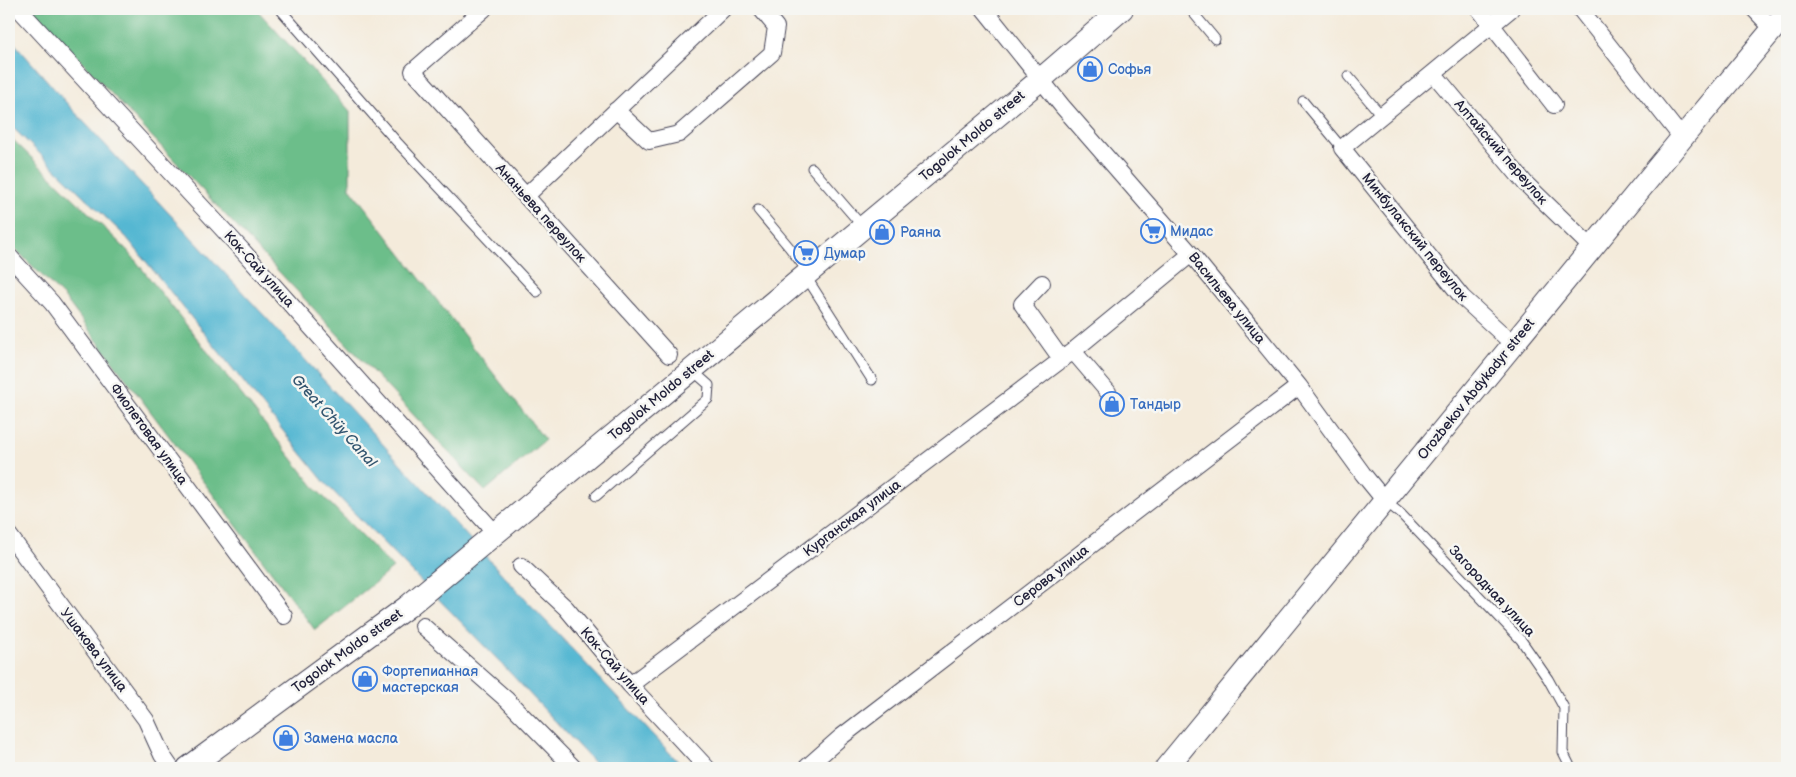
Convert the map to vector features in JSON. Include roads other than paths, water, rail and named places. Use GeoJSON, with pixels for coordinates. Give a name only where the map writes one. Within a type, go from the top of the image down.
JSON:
{"type":"FeatureCollection","features":[{"type":"Feature","properties":{"kind":"main road","name":"Togolok Moldo street"},"geometry":{"type":"LineString","coordinates":[[188,768],[412,602],[1040,80],[1122,9]]}},
{"type":"Feature","properties":{"kind":"main road","name":"Orozbekov Abdykadyr street"},"geometry":{"type":"LineString","coordinates":[[1166,768],[1512,344],[1780,21]]}},
{"type":"Feature","properties":{"kind":"street","name":"Кок-Сай улица"},"geometry":{"type":"LineString","coordinates":[[18,9],[241,249],[492,536]]}},
{"type":"Feature","properties":{"kind":"street","name":"Ананьева переулок"},"geometry":{"type":"LineString","coordinates":[[484,9],[413,72],[669,355]]}},
{"type":"Feature","properties":{"kind":"street"},"geometry":{"type":"LineString","coordinates":[[526,196],[723,9]]}},
{"type":"Feature","properties":{"kind":"street"},"geometry":{"type":"LineString","coordinates":[[616,110],[648,141],[679,134],[772,52],[776,28],[761,9]]}},
{"type":"Feature","properties":{"kind":"street","name":"Васильева улица"},"geometry":{"type":"LineString","coordinates":[[984,9],[1040,80],[1191,254],[1298,386],[1385,501]]}},
{"type":"Feature","properties":{"kind":"street"},"geometry":{"type":"LineString","coordinates":[[1479,9],[1554,105]]}},
{"type":"Feature","properties":{"kind":"street"},"geometry":{"type":"LineString","coordinates":[[1342,148],[1511,9]]}},
{"type":"Feature","properties":{"kind":"street"},"geometry":{"type":"LineString","coordinates":[[1580,9],[1682,138]]}},
{"type":"Feature","properties":{"kind":"street"},"geometry":{"type":"LineString","coordinates":[[1754,9],[1780,21]]}},
{"type":"Feature","properties":{"kind":"street","name":"Алтайский переулок"},"geometry":{"type":"LineString","coordinates":[[1434,74],[1525,184],[1592,248]]}},
{"type":"Feature","properties":{"kind":"street","name":"Минбулакский переулок"},"geometry":{"type":"LineString","coordinates":[[1342,148],[1462,297],[1512,344]]}},
{"type":"Feature","properties":{"kind":"street","name":"Курганская улица"},"geometry":{"type":"LineString","coordinates":[[630,685],[1068,356],[1191,254]]}},
{"type":"Feature","properties":{"kind":"street","name":"Фиолетовая улица"},"geometry":{"type":"LineString","coordinates":[[9,256],[52,302],[284,616]]}},
{"type":"Feature","properties":{"kind":"street"},"geometry":{"type":"LineString","coordinates":[[1042,283],[1022,304],[1068,356],[1108,392]]}},
{"type":"Feature","properties":{"kind":"street","name":"Серова улица"},"geometry":{"type":"LineString","coordinates":[[806,768],[841,737],[1298,386]]}},
{"type":"Feature","properties":{"kind":"street","name":"Ушакова улица"},"geometry":{"type":"LineString","coordinates":[[9,535],[146,720],[162,756],[171,768]]}},
{"type":"Feature","properties":{"kind":"street","name":"Кок-Сай улица"},"geometry":{"type":"LineString","coordinates":[[521,566],[566,608],[630,685],[707,768]]}},
{"type":"Feature","properties":{"kind":"street"},"geometry":{"type":"LineString","coordinates":[[423,626],[507,700],[574,768]]}},
{"type":"Feature","properties":{"kind":"lane"},"geometry":{"type":"LineString","coordinates":[[280,9],[397,142],[537,292]]}},
{"type":"Feature","properties":{"kind":"lane"},"geometry":{"type":"LineString","coordinates":[[1190,9],[1214,39]]}},
{"type":"Feature","properties":{"kind":"lane"},"geometry":{"type":"LineString","coordinates":[[1348,76],[1382,116]]}},
{"type":"Feature","properties":{"kind":"lane","name":"Минбулакский переулок"},"geometry":{"type":"LineString","coordinates":[[1303,101],[1342,148]]}},
{"type":"Feature","properties":{"kind":"lane"},"geometry":{"type":"LineString","coordinates":[[812,168],[862,227]]}},
{"type":"Feature","properties":{"kind":"lane"},"geometry":{"type":"LineString","coordinates":[[758,210],[790,247],[872,380]]}},
{"type":"Feature","properties":{"kind":"lane"},"geometry":{"type":"LineString","coordinates":[[596,496],[708,399],[709,385],[692,370]]}},
{"type":"Feature","properties":{"kind":"lane","name":"Загородная улица"},"geometry":{"type":"LineString","coordinates":[[1385,501],[1401,514],[1521,640],[1548,679],[1564,708],[1563,752],[1571,768]]}},
{"type":"Feature","properties":{"kind":"water","name":"Great Chüy Canal"},"geometry":{"type":"Polygon","coordinates":[[[9,37],[71,108],[684,768],[599,768],[499,661],[326,484],[127,238],[9,124],[9,37]]]}},
{"type":"Feature","properties":{"kind":"place","name":"Софья"},"geometry":{"type":"Point","coordinates":[1090,69]}},
{"type":"Feature","properties":{"kind":"place","name":"Мидас"},"geometry":{"type":"Point","coordinates":[1153,231]}},
{"type":"Feature","properties":{"kind":"place","name":"Раяна"},"geometry":{"type":"Point","coordinates":[882,232]}},
{"type":"Feature","properties":{"kind":"place","name":"Думар"},"geometry":{"type":"Point","coordinates":[806,253]}},
{"type":"Feature","properties":{"kind":"place","name":"Тандыр"},"geometry":{"type":"Point","coordinates":[1112,404]}},
{"type":"Feature","properties":{"kind":"place","name":"Фортепианная мастерская"},"geometry":{"type":"Point","coordinates":[365,679]}},
{"type":"Feature","properties":{"kind":"place","name":"Замена масла"},"geometry":{"type":"Point","coordinates":[286,738]}}]}
